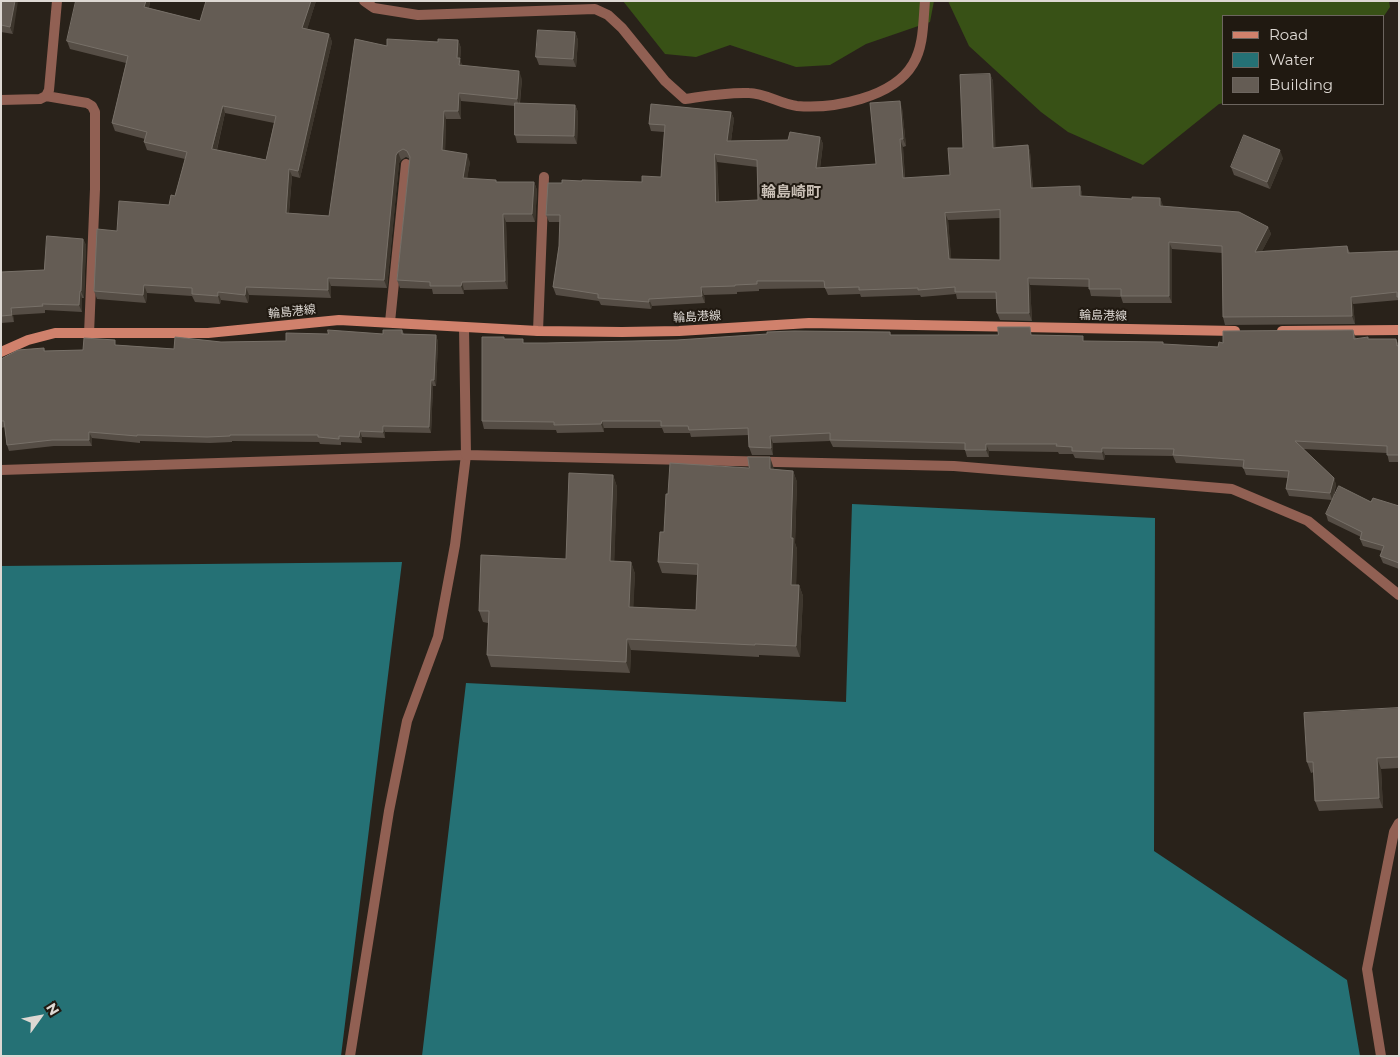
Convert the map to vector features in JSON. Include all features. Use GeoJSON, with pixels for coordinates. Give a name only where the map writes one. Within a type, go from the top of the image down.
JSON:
{"type":"FeatureCollection","features":[{"type":"Feature","properties":{"kind":"main road","name":"輪島港線"},"geometry":{"type":"LineString","coordinates":[[1,352],[28,340],[55,333],[208,333],[339,320],[538,331],[679,332],[809,323],[1244,332]]}},
{"type":"Feature","properties":{"kind":"main road"},"geometry":{"type":"LineString","coordinates":[[1272,331],[1399,330]]}},
{"type":"Feature","properties":{"kind":"street"},"geometry":{"type":"LineString","coordinates":[[46,96],[57,1]]}},
{"type":"Feature","properties":{"kind":"street"},"geometry":{"type":"LineString","coordinates":[[364,1],[374,8],[418,15],[595,9],[608,15],[622,28],[665,82],[685,99],[718,94],[751,93],[796,106],[839,105],[869,96],[905,76],[914,63],[921,42],[926,1]]}},
{"type":"Feature","properties":{"kind":"street"},"geometry":{"type":"LineString","coordinates":[[1,100],[40,99],[46,96],[87,103],[92,106],[95,112],[95,189],[89,334]]}},
{"type":"Feature","properties":{"kind":"street"},"geometry":{"type":"LineString","coordinates":[[390,322],[406,164]]}},
{"type":"Feature","properties":{"kind":"street"},"geometry":{"type":"LineString","coordinates":[[538,331],[544,177]]}},
{"type":"Feature","properties":{"kind":"street"},"geometry":{"type":"LineString","coordinates":[[350,1056],[389,811],[407,721],[438,637],[455,545],[466,455],[464,327]]}},
{"type":"Feature","properties":{"kind":"street"},"geometry":{"type":"LineString","coordinates":[[1,470],[466,455],[954,466],[1232,488],[1308,521],[1399,595]]}},
{"type":"Feature","properties":{"kind":"street"},"geometry":{"type":"LineString","coordinates":[[1381,1056],[1367,969],[1394,832],[1399,823]]}},
{"type":"Feature","properties":{"kind":"green space"},"geometry":{"type":"Polygon","coordinates":[[[623,1],[934,1],[930,22],[866,44],[830,65],[796,67],[730,45],[696,57],[665,54],[623,1]]]}},
{"type":"Feature","properties":{"kind":"green space"},"geometry":{"type":"Polygon","coordinates":[[[948,1],[1389,1],[1390,7],[1385,15],[1222,15],[1222,103],[1143,165],[1068,132],[1041,112],[969,46],[948,1]]]}},
{"type":"Feature","properties":{"kind":"water"},"geometry":{"type":"Polygon","coordinates":[[[852,504],[1155,518],[1154,851],[1347,980],[1360,1056],[422,1056],[466,683],[846,702],[852,504]]]}},
{"type":"Feature","properties":{"kind":"water"},"geometry":{"type":"Polygon","coordinates":[[[402,562],[341,1056],[1,1056],[1,566],[402,562]]]}},
{"type":"Feature","properties":{"kind":"building"},"geometry":{"type":"Polygon","coordinates":[[[1,1],[15,1],[10,27],[1,25],[1,1]]]}},
{"type":"Feature","properties":{"kind":"building"},"geometry":{"type":"Polygon","coordinates":[[[76,1],[146,1],[144,7],[200,21],[206,1],[311,1],[302,28],[329,34],[298,171],[289,169],[286,213],[329,216],[355,39],[387,46],[387,39],[438,42],[438,39],[458,40],[457,58],[460,58],[459,65],[519,71],[517,99],[459,93],[458,111],[444,111],[442,150],[467,154],[463,178],[496,180],[496,182],[534,182],[532,214],[503,214],[505,281],[462,282],[461,286],[430,286],[430,282],[397,280],[410,157],[407,151],[403,149],[396,155],[384,280],[328,278],[328,290],[246,287],[245,295],[218,292],[218,296],[192,294],[192,288],[144,285],[143,295],[94,291],[97,229],[117,231],[119,201],[169,205],[171,195],[175,196],[187,152],[144,142],[147,132],[112,123],[128,56],[67,41],[76,1]],[[223,106],[212,149],[266,160],[276,116],[223,106]]]}},
{"type":"Feature","properties":{"kind":"building"},"geometry":{"type":"Polygon","coordinates":[[[538,30],[575,32],[573,59],[536,57],[538,30]]]}},
{"type":"Feature","properties":{"kind":"building"},"geometry":{"type":"Polygon","coordinates":[[[990,74],[993,148],[1028,145],[1031,188],[1080,186],[1080,196],[1132,199],[1132,197],[1160,198],[1160,206],[1239,212],[1268,227],[1255,252],[1347,246],[1348,253],[1399,251],[1399,297],[1397,297],[1397,292],[1351,297],[1352,316],[1223,317],[1222,246],[1169,242],[1169,296],[1121,296],[1121,289],[1089,289],[1089,279],[1028,278],[1029,313],[997,313],[996,292],[955,292],[955,287],[918,290],[918,288],[859,290],[859,287],[825,288],[824,281],[757,281],[757,284],[701,287],[702,296],[649,299],[649,302],[598,298],[598,294],[553,287],[559,246],[560,215],[546,215],[548,183],[562,183],[562,180],[642,182],[642,176],[661,177],[665,125],[649,124],[651,104],[731,112],[727,141],[788,140],[790,132],[820,137],[816,168],[876,164],[870,103],[900,101],[903,139],[900,139],[903,178],[950,175],[948,148],[963,148],[960,75],[990,74]],[[715,154],[716,202],[758,200],[757,160],[715,154]],[[1000,210],[945,213],[949,259],[1000,260],[1000,210]]]}},
{"type":"Feature","properties":{"kind":"building"},"geometry":{"type":"Polygon","coordinates":[[[515,103],[575,105],[574,136],[515,135],[515,103]]]}},
{"type":"Feature","properties":{"kind":"building"},"geometry":{"type":"Polygon","coordinates":[[[1244,135],[1280,150],[1267,182],[1231,167],[1244,135]]]}},
{"type":"Feature","properties":{"kind":"building"},"geometry":{"type":"Polygon","coordinates":[[[47,236],[83,239],[79,305],[42,304],[43,306],[11,308],[12,315],[1,316],[1,272],[44,270],[47,236]]]}},
{"type":"Feature","properties":{"kind":"building"},"geometry":{"type":"Polygon","coordinates":[[[998,327],[1030,327],[1031,335],[1083,336],[1083,341],[1163,342],[1163,344],[1218,347],[1219,342],[1223,343],[1223,331],[1353,330],[1354,339],[1368,337],[1368,339],[1396,339],[1397,346],[1399,345],[1399,455],[1387,455],[1387,446],[1295,441],[1334,478],[1330,493],[1286,489],[1289,471],[1243,468],[1244,460],[1173,455],[1174,449],[1102,448],[1102,452],[1072,451],[1072,447],[1056,446],[1057,444],[986,444],[986,450],[965,450],[965,443],[830,440],[830,433],[770,436],[771,448],[749,447],[748,428],[689,430],[688,426],[661,426],[661,421],[602,421],[601,424],[554,425],[554,422],[482,421],[482,337],[523,339],[523,343],[546,343],[677,340],[794,331],[890,332],[890,335],[998,335],[998,327]]]}},
{"type":"Feature","properties":{"kind":"building"},"geometry":{"type":"Polygon","coordinates":[[[328,330],[383,334],[383,330],[402,330],[402,334],[436,335],[434,380],[431,380],[429,427],[383,426],[383,432],[360,431],[359,437],[339,436],[339,439],[318,437],[318,435],[230,435],[207,437],[137,436],[89,432],[89,440],[52,440],[7,445],[4,421],[1,421],[1,359],[18,350],[44,348],[44,351],[83,350],[84,338],[115,340],[115,345],[174,349],[175,337],[221,342],[286,341],[286,333],[328,334],[328,330]]]}},
{"type":"Feature","properties":{"kind":"building"},"geometry":{"type":"Polygon","coordinates":[[[748,457],[770,457],[770,469],[793,471],[791,585],[799,585],[796,646],[627,639],[626,662],[487,655],[489,611],[479,611],[481,555],[566,559],[569,473],[613,475],[610,561],[631,562],[629,607],[696,610],[698,564],[658,562],[660,532],[664,532],[670,463],[749,468],[748,457]]]}},
{"type":"Feature","properties":{"kind":"building"},"geometry":{"type":"Polygon","coordinates":[[[1339,486],[1371,502],[1373,498],[1399,506],[1399,563],[1380,556],[1384,546],[1360,539],[1362,532],[1326,514],[1339,486]]]}},
{"type":"Feature","properties":{"kind":"building"},"geometry":{"type":"Polygon","coordinates":[[[1399,708],[1399,757],[1377,758],[1379,798],[1315,801],[1313,762],[1307,762],[1304,713],[1399,708]]]}},
{"type":"Feature","properties":{"kind":"district","name":"輪島崎町"},"geometry":{"type":"Point","coordinates":[791,193]}}]}
